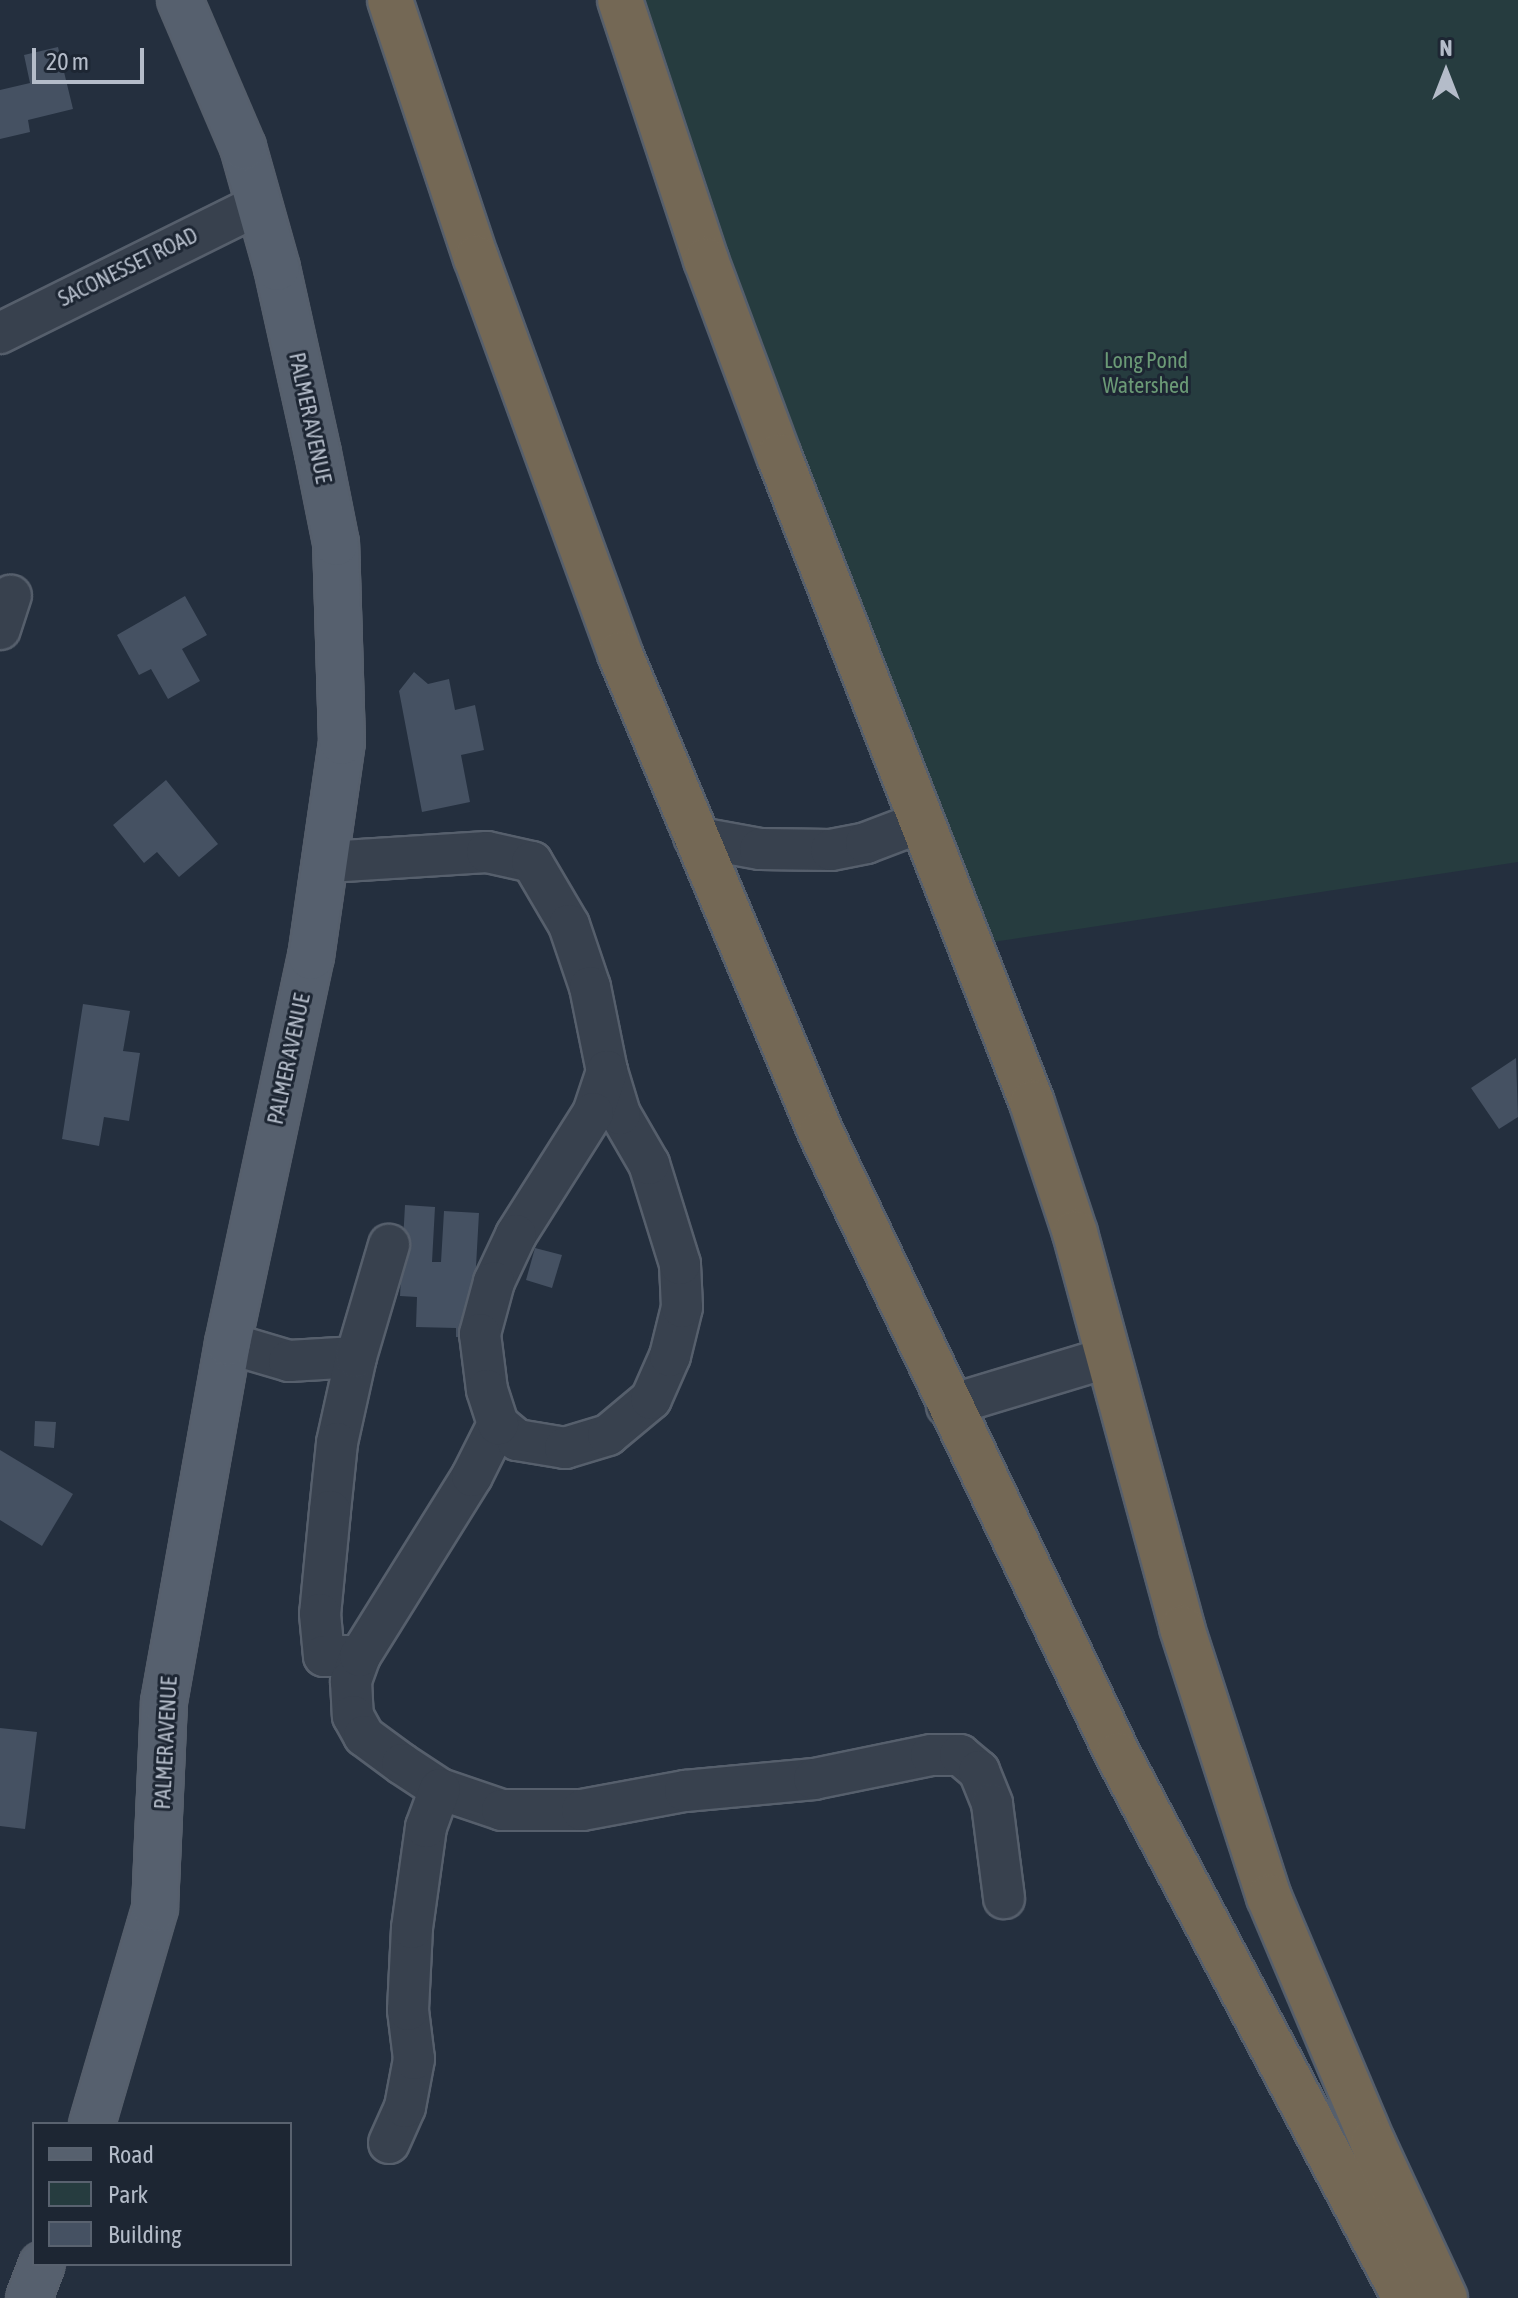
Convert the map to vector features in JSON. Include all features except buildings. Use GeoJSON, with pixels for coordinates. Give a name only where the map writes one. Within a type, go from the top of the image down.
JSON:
{"type":"FeatureCollection","features":[{"type":"Feature","properties":{"kind":"highway"},"geometry":{"type":"LineString","coordinates":[[390,0],[547,458],[694,837],[821,1133],[947,1406],[1125,1769],[1405,2298]]}},
{"type":"Feature","properties":{"kind":"highway"},"geometry":{"type":"LineString","coordinates":[[620,0],[706,260],[1032,1103],[1109,1357],[1182,1628],[1269,1897],[1373,2143],[1445,2298]]}},
{"type":"Feature","properties":{"kind":"main road","name":"PALMER AVENUE"},"geometry":{"type":"LineString","coordinates":[[93,2122],[155,1908],[164,1702],[228,1343],[328,862],[342,742],[336,543],[277,268],[243,147],[180,0]]}},
{"type":"Feature","properties":{"kind":"main road"},"geometry":{"type":"LineString","coordinates":[[29,2298],[41,2266]]}},
{"type":"Feature","properties":{"kind":"street","name":"SACONESSET ROAD"},"geometry":{"type":"LineString","coordinates":[[0,333],[258,205]]}},
{"type":"Feature","properties":{"kind":"street"},"geometry":{"type":"LineString","coordinates":[[694,837],[760,849],[831,850],[866,843],[921,822]]}},
{"type":"Feature","properties":{"kind":"street"},"geometry":{"type":"LineString","coordinates":[[328,862],[487,852],[532,862],[569,925],[590,987],[607,1071],[620,1114],[649,1164],[680,1264],[682,1307],[670,1356],[651,1399],[608,1435],[565,1448],[517,1440],[498,1424],[487,1390],[480,1334],[494,1282],[516,1235],[593,1113],[607,1071]]}},
{"type":"Feature","properties":{"kind":"street"},"geometry":{"type":"LineString","coordinates":[[360,1656],[324,1656],[320,1614],[337,1443],[356,1357],[389,1245]]}},
{"type":"Feature","properties":{"kind":"street"},"geometry":{"type":"LineString","coordinates":[[228,1343],[289,1361],[356,1357]]}},
{"type":"Feature","properties":{"kind":"street"},"geometry":{"type":"LineString","coordinates":[[947,1406],[1109,1357]]}},
{"type":"Feature","properties":{"kind":"street"},"geometry":{"type":"LineString","coordinates":[[498,1424],[472,1476],[360,1656],[351,1693],[353,1716],[364,1736],[440,1789],[502,1810],[582,1810],[685,1791],[814,1779],[931,1755],[960,1755],[979,1771],[992,1804],[1004,1898]]}},
{"type":"Feature","properties":{"kind":"street"},"geometry":{"type":"LineString","coordinates":[[389,2143],[405,2107],[414,2059],[408,2010],[412,1928],[426,1827],[440,1789]]}},
{"type":"Feature","properties":{"kind":"green space","name":"Long Pond Watershed"},"geometry":{"type":"Polygon","coordinates":[[[620,0],[1518,0],[1518,862],[973,945],[620,0]]]}}]}
